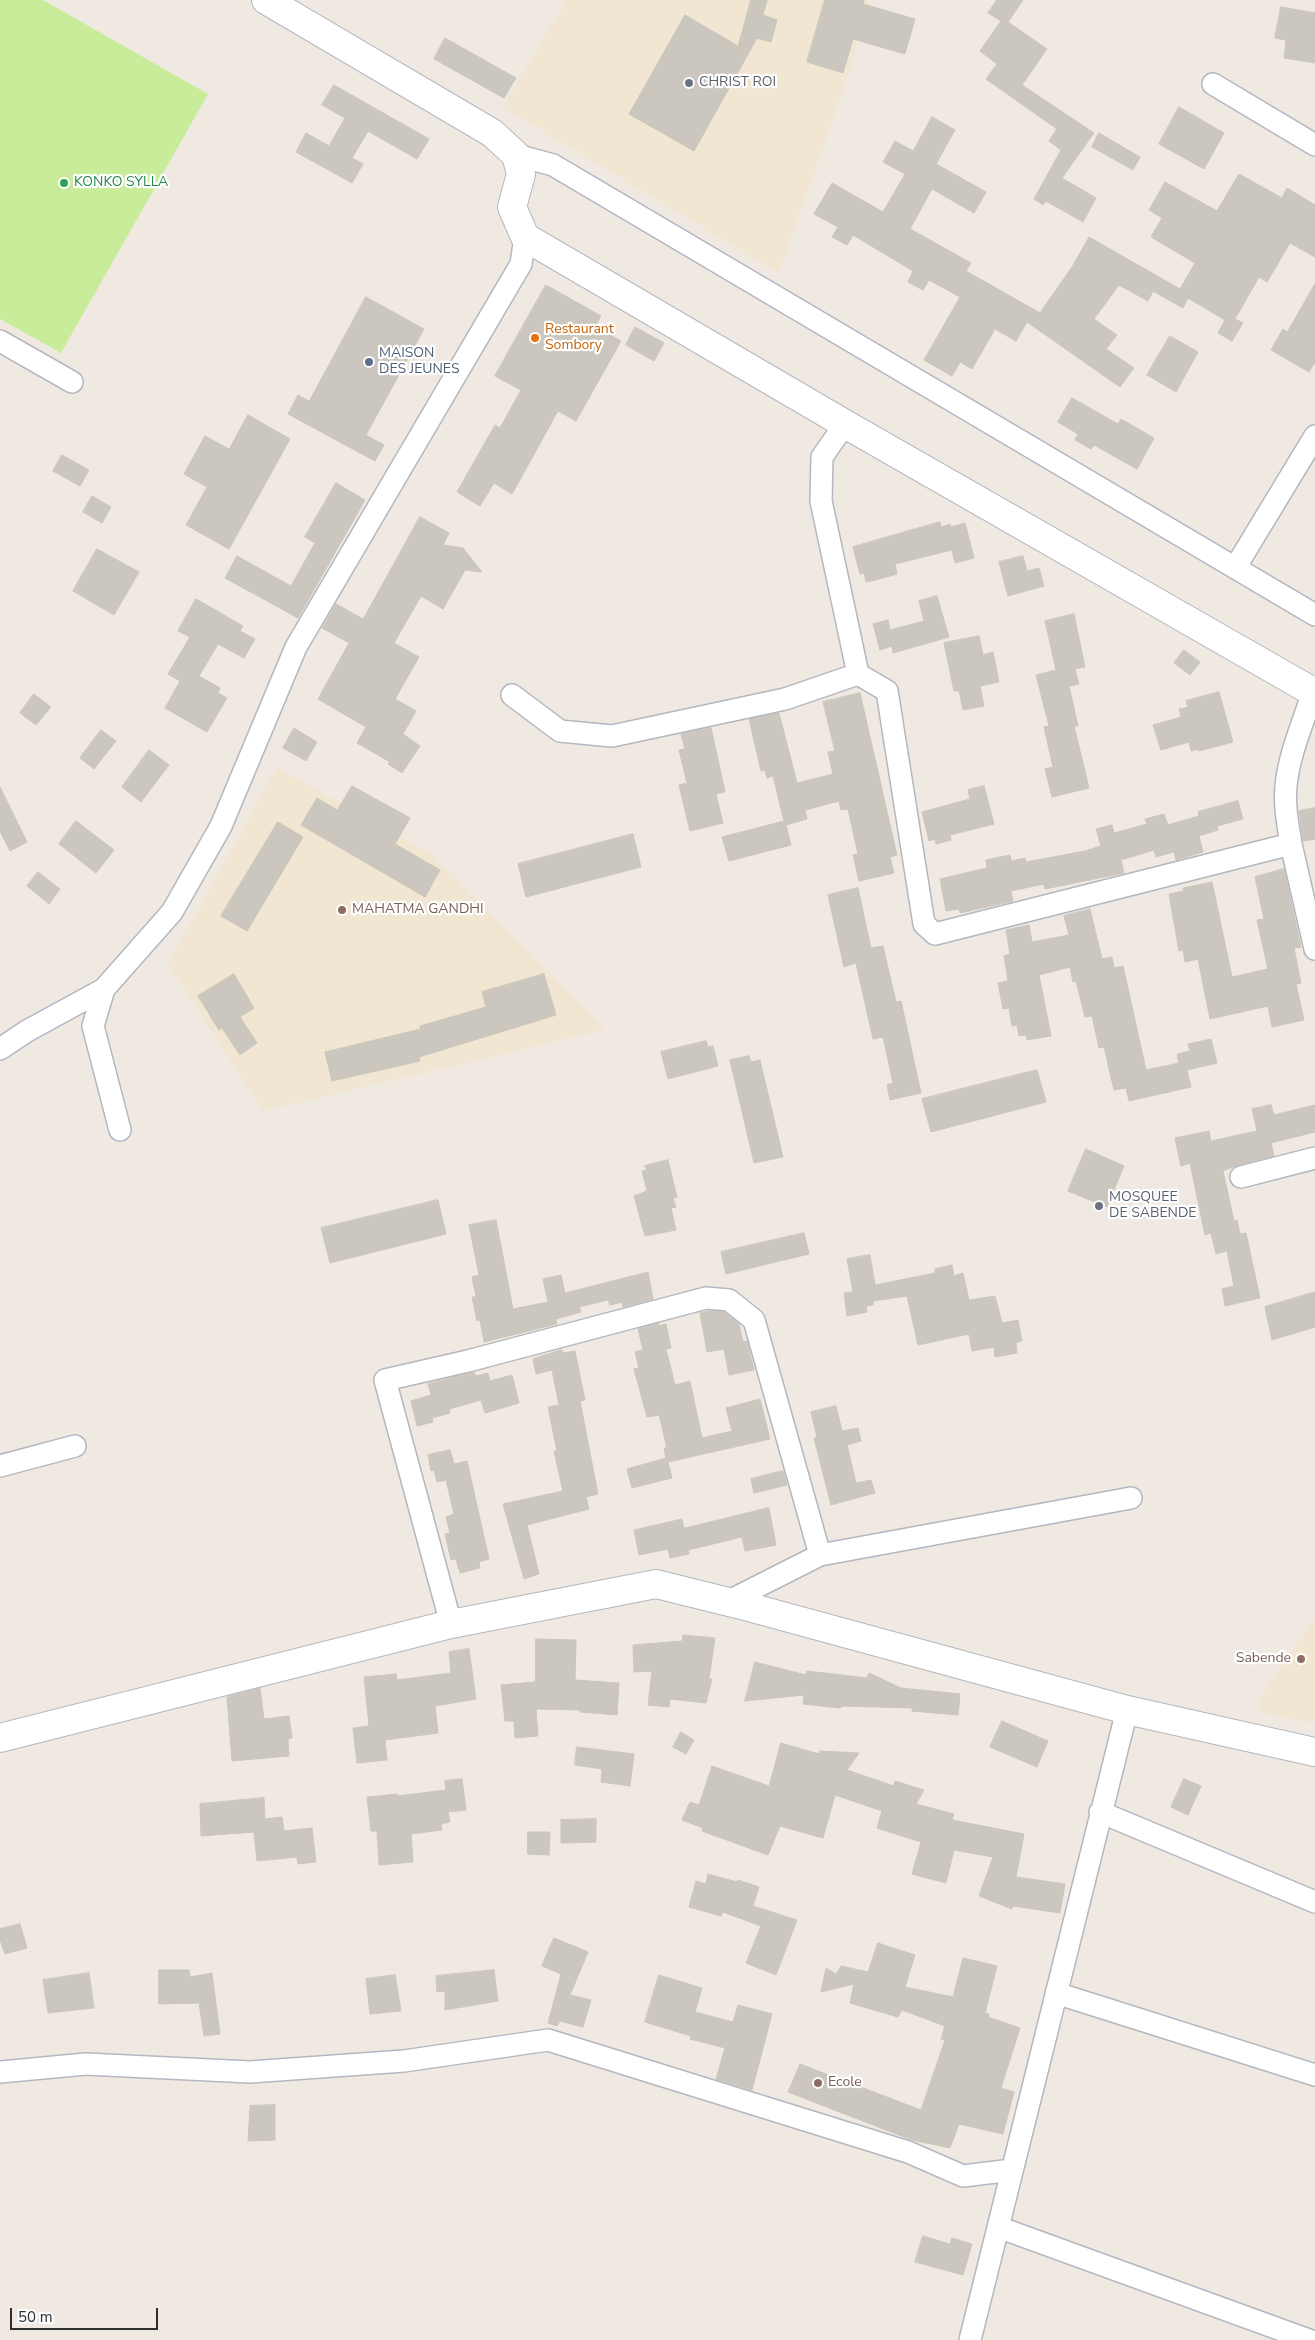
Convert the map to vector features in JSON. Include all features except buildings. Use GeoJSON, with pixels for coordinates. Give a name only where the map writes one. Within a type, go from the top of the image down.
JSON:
{"type":"FeatureCollection","features":[{"type":"Feature","properties":{"kind":"main road"},"geometry":{"type":"LineString","coordinates":[[282,4],[492,132],[516,155],[521,174],[512,207],[526,237],[845,424],[1314,692]]}},
{"type":"Feature","properties":{"kind":"main road"},"geometry":{"type":"LineString","coordinates":[[0,1738],[451,1624],[656,1584],[1127,1710],[1315,1752]]}},
{"type":"Feature","properties":{"kind":"street"},"geometry":{"type":"LineString","coordinates":[[1213,84],[1315,145]]}},
{"type":"Feature","properties":{"kind":"street"},"geometry":{"type":"LineString","coordinates":[[516,155],[553,165],[1315,615]]}},
{"type":"Feature","properties":{"kind":"street"},"geometry":{"type":"LineString","coordinates":[[0,1049],[27,1031],[104,989],[172,912],[221,826],[296,647],[521,264],[526,237]]}},
{"type":"Feature","properties":{"kind":"street"},"geometry":{"type":"LineString","coordinates":[[0,341],[72,382]]}},
{"type":"Feature","properties":{"kind":"street"},"geometry":{"type":"LineString","coordinates":[[845,424],[822,457],[821,501],[858,674],[887,692],[924,924],[935,934],[1291,844]]}},
{"type":"Feature","properties":{"kind":"street"},"geometry":{"type":"LineString","coordinates":[[1235,568],[1315,436]]}},
{"type":"Feature","properties":{"kind":"street"},"geometry":{"type":"LineString","coordinates":[[512,695],[560,731],[612,736],[785,699],[858,674]]}},
{"type":"Feature","properties":{"kind":"street"},"geometry":{"type":"LineString","coordinates":[[1314,692],[1291,757],[1286,787],[1286,814],[1315,949]]}},
{"type":"Feature","properties":{"kind":"street"},"geometry":{"type":"LineString","coordinates":[[104,989],[93,1026],[120,1130]]}},
{"type":"Feature","properties":{"kind":"street"},"geometry":{"type":"LineString","coordinates":[[1241,1177],[1315,1158]]}},
{"type":"Feature","properties":{"kind":"street"},"geometry":{"type":"LineString","coordinates":[[451,1624],[385,1380],[468,1361],[706,1298],[729,1300],[754,1320],[820,1555]]}},
{"type":"Feature","properties":{"kind":"street"},"geometry":{"type":"LineString","coordinates":[[0,1466],[75,1446]]}},
{"type":"Feature","properties":{"kind":"street"},"geometry":{"type":"LineString","coordinates":[[727,1602],[820,1555],[1132,1498]]}},
{"type":"Feature","properties":{"kind":"street"},"geometry":{"type":"LineString","coordinates":[[970,2340],[1100,1812],[1127,1710]]}},
{"type":"Feature","properties":{"kind":"street"},"geometry":{"type":"LineString","coordinates":[[1100,1812],[1315,1902]]}},
{"type":"Feature","properties":{"kind":"street"},"geometry":{"type":"LineString","coordinates":[[1056,1993],[1315,2075]]}},
{"type":"Feature","properties":{"kind":"street"},"geometry":{"type":"LineString","coordinates":[[0,2072],[86,2064],[250,2072],[404,2061],[548,2040],[908,2152],[963,2176],[1012,2170]]}},
{"type":"Feature","properties":{"kind":"street"},"geometry":{"type":"LineString","coordinates":[[998,2227],[1309,2340]]}},
{"type":"Feature","properties":{"kind":"shaded area","name":"CHRIST ROI"},"geometry":{"type":"Polygon","coordinates":[[[566,0],[868,0],[851,68],[779,273],[503,107],[566,0]]]}},
{"type":"Feature","properties":{"kind":"shaded area","name":"MAHATMA GANDHI"},"geometry":{"type":"Polygon","coordinates":[[[277,767],[433,855],[605,1030],[263,1111],[168,964],[277,767]]]}},
{"type":"Feature","properties":{"kind":"shaded area","name":"Sabende"},"geometry":{"type":"Polygon","coordinates":[[[1315,1618],[1315,1723],[1262,1713],[1258,1700],[1315,1618]]]}},
{"type":"Feature","properties":{"kind":"green space"},"geometry":{"type":"Polygon","coordinates":[[[0,0],[43,0],[208,94],[61,353],[0,319],[0,0]]]}},
{"type":"Feature","properties":{"kind":"place","name":"CHRIST ROI"},"geometry":{"type":"Point","coordinates":[689,83]}},
{"type":"Feature","properties":{"kind":"place","name":"KONKO SYLLA"},"geometry":{"type":"Point","coordinates":[64,183]}},
{"type":"Feature","properties":{"kind":"place","name":"Restaurant Sombory"},"geometry":{"type":"Point","coordinates":[535,338]}},
{"type":"Feature","properties":{"kind":"place","name":"MAISON DES JEUNES"},"geometry":{"type":"Point","coordinates":[369,362]}},
{"type":"Feature","properties":{"kind":"place","name":"MAHATMA GANDHI"},"geometry":{"type":"Point","coordinates":[342,910]}},
{"type":"Feature","properties":{"kind":"place","name":"MOSQUEE DE SABENDE"},"geometry":{"type":"Point","coordinates":[1099,1206]}},
{"type":"Feature","properties":{"kind":"place","name":"Sabende"},"geometry":{"type":"Point","coordinates":[1301,1659]}},
{"type":"Feature","properties":{"kind":"place","name":"Ecole"},"geometry":{"type":"Point","coordinates":[818,2083]}}]}
